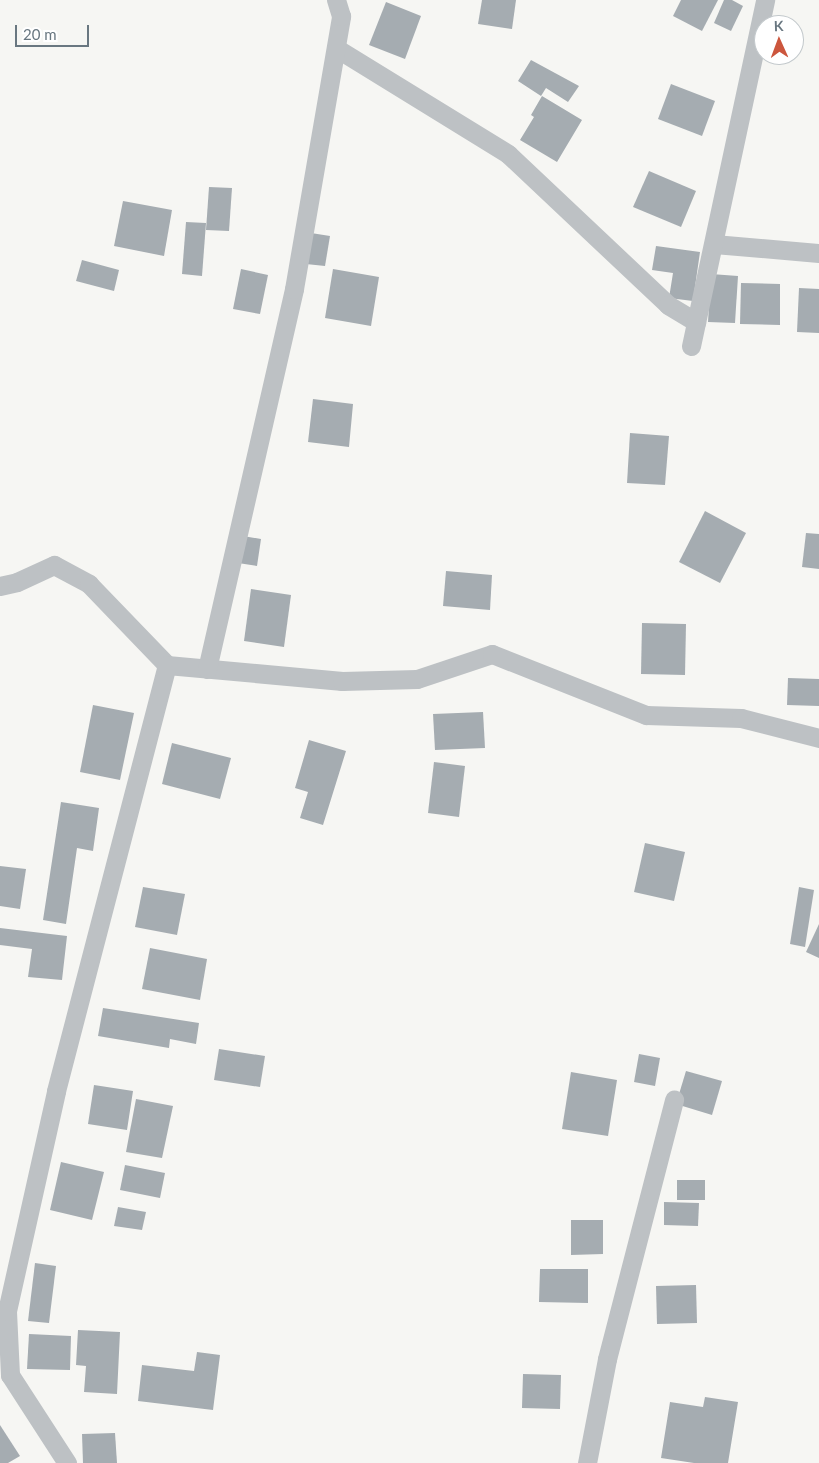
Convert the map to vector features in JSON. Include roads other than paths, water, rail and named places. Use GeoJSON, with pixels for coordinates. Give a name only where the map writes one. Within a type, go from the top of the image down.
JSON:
{"type":"FeatureCollection","features":[{"type":"Feature","properties":{"kind":"street"},"geometry":{"type":"LineString","coordinates":[[207,669],[294,289],[341,16],[336,0]]}},
{"type":"Feature","properties":{"kind":"street"},"geometry":{"type":"LineString","coordinates":[[691,346],[765,0]]}},
{"type":"Feature","properties":{"kind":"street"},"geometry":{"type":"LineString","coordinates":[[336,48],[508,154],[668,305],[696,322]]}},
{"type":"Feature","properties":{"kind":"street"},"geometry":{"type":"LineString","coordinates":[[714,244],[819,253]]}},
{"type":"Feature","properties":{"kind":"street"},"geometry":{"type":"LineString","coordinates":[[0,586],[17,582],[54,565],[89,584],[167,665],[342,681],[417,679],[492,654],[646,715],[741,718],[819,738]]}},
{"type":"Feature","properties":{"kind":"street"},"geometry":{"type":"LineString","coordinates":[[67,1463],[10,1375],[7,1310],[56,1091],[167,665]]}},
{"type":"Feature","properties":{"kind":"street"},"geometry":{"type":"LineString","coordinates":[[587,1463],[607,1359],[674,1100]]}}]}
